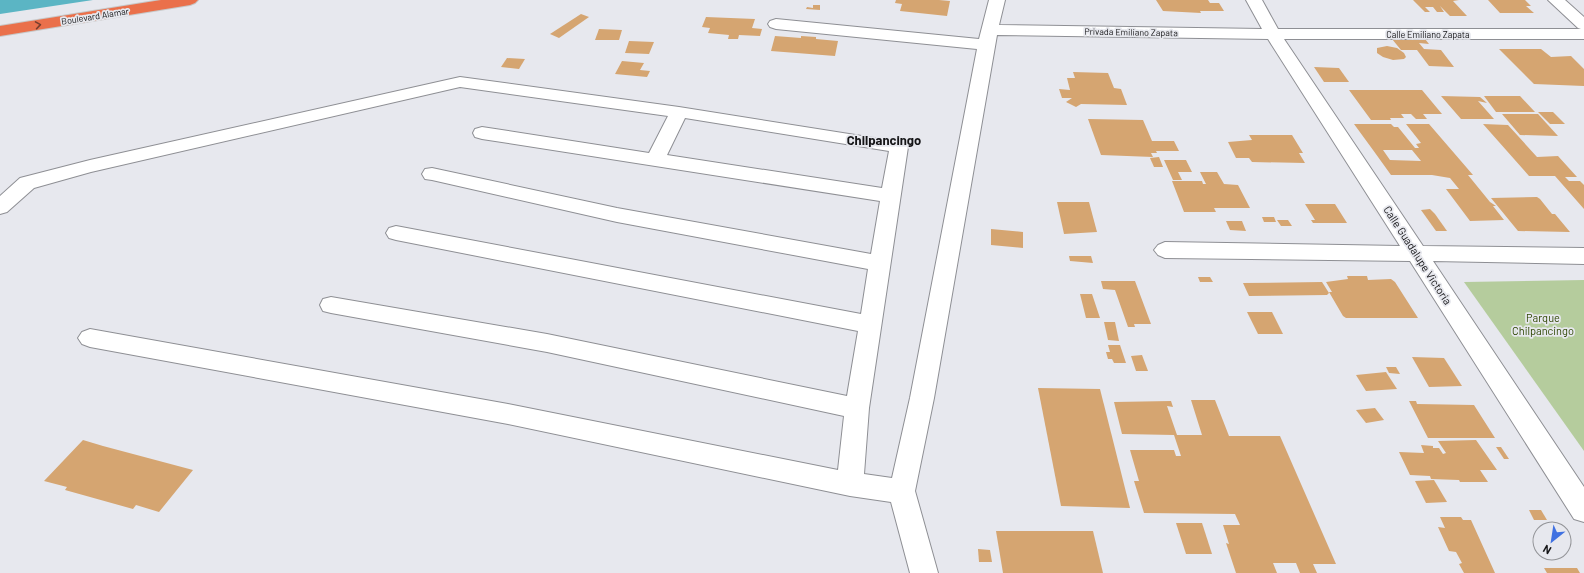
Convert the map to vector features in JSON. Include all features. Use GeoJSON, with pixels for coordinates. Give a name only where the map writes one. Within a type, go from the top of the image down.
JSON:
{"type":"FeatureCollection","features":[{"type":"Feature","properties":{"kind":"highway","name":"Boulevard Alamar"},"geometry":{"type":"LineString","coordinates":[[0,32],[190,0]]}},
{"type":"Feature","properties":{"kind":"street"},"geometry":{"type":"LineString","coordinates":[[924,573],[902,491],[922,398],[988,38],[997,0]]}},
{"type":"Feature","properties":{"kind":"street","name":"Calle Guadalupe Victoria"},"geometry":{"type":"LineString","coordinates":[[1254,0],[1273,34],[1584,510]]}},
{"type":"Feature","properties":{"kind":"street"},"geometry":{"type":"LineString","coordinates":[[1556,0],[1584,25]]}},
{"type":"Feature","properties":{"kind":"street","name":"Privada Emiliano Zapata"},"geometry":{"type":"LineString","coordinates":[[776,24],[988,38],[1273,34]]}},
{"type":"Feature","properties":{"kind":"street","name":"Calle Emiliano Zapata"},"geometry":{"type":"LineString","coordinates":[[1273,34],[1584,34]]}},
{"type":"Feature","properties":{"kind":"street"},"geometry":{"type":"LineString","coordinates":[[0,207],[26,184],[90,166],[460,82],[679,112],[899,147],[889,196],[857,408],[850,484]]}},
{"type":"Feature","properties":{"kind":"street"},"geometry":{"type":"LineString","coordinates":[[655,160],[679,112]]}},
{"type":"Feature","properties":{"kind":"street"},"geometry":{"type":"LineString","coordinates":[[482,133],[889,196]]}},
{"type":"Feature","properties":{"kind":"street"},"geometry":{"type":"LineString","coordinates":[[432,174],[617,215],[880,263]]}},
{"type":"Feature","properties":{"kind":"street"},"geometry":{"type":"LineString","coordinates":[[396,232],[870,325]]}},
{"type":"Feature","properties":{"kind":"street"},"geometry":{"type":"LineString","coordinates":[[1165,250],[1418,255],[1584,256]]}},
{"type":"Feature","properties":{"kind":"street"},"geometry":{"type":"LineString","coordinates":[[331,305],[546,343],[857,408]]}},
{"type":"Feature","properties":{"kind":"street"},"geometry":{"type":"LineString","coordinates":[[90,338],[508,414],[850,484],[902,491]]}},
{"type":"Feature","properties":{"kind":"green space","name":"Parque Chilpancingo"},"geometry":{"type":"Polygon","coordinates":[[[1584,280],[1584,451],[1464,282],[1584,280]]]}},
{"type":"Feature","properties":{"kind":"water"},"geometry":{"type":"Polygon","coordinates":[[[0,0],[93,0],[0,14],[0,0]]]}},
{"type":"Feature","properties":{"kind":"building"},"geometry":{"type":"Polygon","coordinates":[[[896,0],[950,1],[947,16],[900,11],[902,4],[895,3],[896,0]]]}},
{"type":"Feature","properties":{"kind":"building"},"geometry":{"type":"Polygon","coordinates":[[[1156,0],[1208,0],[1210,3],[1219,3],[1224,11],[1200,11],[1201,13],[1163,11],[1156,0]]]}},
{"type":"Feature","properties":{"kind":"building"},"geometry":{"type":"Polygon","coordinates":[[[1413,0],[1459,0],[1453,1],[1467,16],[1450,16],[1440,6],[1444,12],[1437,12],[1433,7],[1425,7],[1430,12],[1425,12],[1413,0]]]}},
{"type":"Feature","properties":{"kind":"building"},"geometry":{"type":"Polygon","coordinates":[[[1488,0],[1525,0],[1531,6],[1526,6],[1534,13],[1500,13],[1488,0]]]}},
{"type":"Feature","properties":{"kind":"building"},"geometry":{"type":"Polygon","coordinates":[[[813,5],[820,5],[820,10],[806,9],[807,7],[813,8],[813,5]]]}},
{"type":"Feature","properties":{"kind":"building"},"geometry":{"type":"Polygon","coordinates":[[[581,14],[589,17],[559,38],[550,34],[581,14]]]}},
{"type":"Feature","properties":{"kind":"building"},"geometry":{"type":"Polygon","coordinates":[[[706,17],[755,19],[752,28],[762,29],[760,36],[739,35],[738,39],[728,39],[729,35],[708,33],[710,28],[702,27],[706,17]]]}},
{"type":"Feature","properties":{"kind":"building"},"geometry":{"type":"Polygon","coordinates":[[[599,29],[622,30],[619,40],[595,40],[599,29]]]}},
{"type":"Feature","properties":{"kind":"building"},"geometry":{"type":"Polygon","coordinates":[[[775,36],[801,38],[801,36],[816,37],[816,39],[838,41],[835,56],[771,51],[775,36]]]}},
{"type":"Feature","properties":{"kind":"building"},"geometry":{"type":"Polygon","coordinates":[[[1392,39],[1425,39],[1429,44],[1419,43],[1424,49],[1441,50],[1454,67],[1429,66],[1417,50],[1401,50],[1392,39]]]}},
{"type":"Feature","properties":{"kind":"building"},"geometry":{"type":"Polygon","coordinates":[[[629,41],[654,42],[649,54],[625,53],[629,41]]]}},
{"type":"Feature","properties":{"kind":"building"},"geometry":{"type":"Polygon","coordinates":[[[1387,46],[1397,48],[1404,53],[1406,57],[1404,59],[1393,60],[1383,57],[1377,53],[1377,48],[1387,46]]]}},
{"type":"Feature","properties":{"kind":"building"},"geometry":{"type":"Polygon","coordinates":[[[1499,49],[1541,49],[1551,57],[1571,56],[1584,69],[1584,86],[1534,84],[1499,49]]]}},
{"type":"Feature","properties":{"kind":"building"},"geometry":{"type":"Polygon","coordinates":[[[507,58],[525,59],[519,69],[501,67],[507,58]]]}},
{"type":"Feature","properties":{"kind":"building"},"geometry":{"type":"Polygon","coordinates":[[[622,61],[644,63],[640,70],[650,71],[647,77],[615,74],[622,61]]]}},
{"type":"Feature","properties":{"kind":"building"},"geometry":{"type":"Polygon","coordinates":[[[1314,67],[1339,68],[1349,82],[1324,82],[1314,67]]]}},
{"type":"Feature","properties":{"kind":"building"},"geometry":{"type":"Polygon","coordinates":[[[1073,72],[1108,73],[1114,88],[1121,89],[1127,105],[1081,104],[1076,107],[1066,102],[1072,98],[1062,98],[1059,89],[1070,90],[1067,78],[1075,78],[1073,72]]]}},
{"type":"Feature","properties":{"kind":"building"},"geometry":{"type":"Polygon","coordinates":[[[1349,90],[1422,90],[1442,114],[1423,114],[1427,119],[1416,119],[1411,114],[1401,114],[1404,118],[1390,118],[1391,120],[1371,120],[1349,90]]]}},
{"type":"Feature","properties":{"kind":"building"},"geometry":{"type":"Polygon","coordinates":[[[1441,96],[1480,97],[1487,103],[1478,101],[1494,119],[1461,119],[1441,96]]]}},
{"type":"Feature","properties":{"kind":"building"},"geometry":{"type":"Polygon","coordinates":[[[1484,96],[1520,96],[1535,112],[1496,112],[1484,96]]]}},
{"type":"Feature","properties":{"kind":"building"},"geometry":{"type":"Polygon","coordinates":[[[1538,112],[1553,112],[1565,124],[1550,124],[1538,112]]]}},
{"type":"Feature","properties":{"kind":"building"},"geometry":{"type":"Polygon","coordinates":[[[1502,114],[1538,114],[1558,136],[1520,135],[1502,114]]]}},
{"type":"Feature","properties":{"kind":"building"},"geometry":{"type":"Polygon","coordinates":[[[1088,119],[1143,120],[1152,141],[1174,141],[1179,151],[1156,151],[1157,153],[1151,153],[1153,157],[1101,155],[1088,119]]]}},
{"type":"Feature","properties":{"kind":"building"},"geometry":{"type":"Polygon","coordinates":[[[1354,124],[1391,124],[1394,127],[1398,127],[1415,148],[1419,148],[1416,144],[1421,143],[1406,124],[1429,124],[1473,175],[1468,175],[1490,202],[1496,206],[1493,206],[1504,220],[1470,221],[1446,189],[1459,189],[1450,178],[1432,175],[1391,175],[1354,124]],[[1383,150],[1390,160],[1421,161],[1412,150],[1383,150]]]}},
{"type":"Feature","properties":{"kind":"building"},"geometry":{"type":"Polygon","coordinates":[[[1483,124],[1508,125],[1537,157],[1558,156],[1577,177],[1565,177],[1569,181],[1580,181],[1584,185],[1584,209],[1555,176],[1529,176],[1483,124]]]}},
{"type":"Feature","properties":{"kind":"building"},"geometry":{"type":"Polygon","coordinates":[[[1249,135],[1292,135],[1303,153],[1299,153],[1305,163],[1252,162],[1249,158],[1236,158],[1228,142],[1252,140],[1249,135]]]}},
{"type":"Feature","properties":{"kind":"building"},"geometry":{"type":"Polygon","coordinates":[[[1159,157],[1163,167],[1154,167],[1150,158],[1159,157]]]}},
{"type":"Feature","properties":{"kind":"building"},"geometry":{"type":"Polygon","coordinates":[[[1164,160],[1186,160],[1192,172],[1178,172],[1182,180],[1173,180],[1164,160]]]}},
{"type":"Feature","properties":{"kind":"building"},"geometry":{"type":"Polygon","coordinates":[[[1200,172],[1217,172],[1224,184],[1238,185],[1250,208],[1214,208],[1216,212],[1184,212],[1172,181],[1202,181],[1203,184],[1206,184],[1200,172]]]}},
{"type":"Feature","properties":{"kind":"building"},"geometry":{"type":"Polygon","coordinates":[[[1537,197],[1552,214],[1555,214],[1570,232],[1518,231],[1491,198],[1537,197]]]}},
{"type":"Feature","properties":{"kind":"building"},"geometry":{"type":"Polygon","coordinates":[[[1057,202],[1089,202],[1097,232],[1064,234],[1057,202]]]}},
{"type":"Feature","properties":{"kind":"building"},"geometry":{"type":"Polygon","coordinates":[[[1305,204],[1335,204],[1347,223],[1313,223],[1311,220],[1315,220],[1305,204]]]}},
{"type":"Feature","properties":{"kind":"building"},"geometry":{"type":"Polygon","coordinates":[[[1430,209],[1447,231],[1436,231],[1421,210],[1430,209]]]}},
{"type":"Feature","properties":{"kind":"building"},"geometry":{"type":"Polygon","coordinates":[[[1262,217],[1274,217],[1276,222],[1264,222],[1262,217]]]}},
{"type":"Feature","properties":{"kind":"building"},"geometry":{"type":"Polygon","coordinates":[[[1277,220],[1288,220],[1292,226],[1281,226],[1277,220]]]}},
{"type":"Feature","properties":{"kind":"building"},"geometry":{"type":"Polygon","coordinates":[[[1226,221],[1242,221],[1246,231],[1230,230],[1226,221]]]}},
{"type":"Feature","properties":{"kind":"building"},"geometry":{"type":"Polygon","coordinates":[[[991,229],[1023,232],[1023,248],[991,245],[991,229]]]}},
{"type":"Feature","properties":{"kind":"building"},"geometry":{"type":"Polygon","coordinates":[[[1069,256],[1091,256],[1093,263],[1070,261],[1069,256]]]}},
{"type":"Feature","properties":{"kind":"building"},"geometry":{"type":"Polygon","coordinates":[[[1347,276],[1367,276],[1368,280],[1391,279],[1395,282],[1418,318],[1346,318],[1343,316],[1329,292],[1332,292],[1326,282],[1348,279],[1347,276]]]}},
{"type":"Feature","properties":{"kind":"building"},"geometry":{"type":"Polygon","coordinates":[[[1198,277],[1210,277],[1213,282],[1200,282],[1198,277]]]}},
{"type":"Feature","properties":{"kind":"building"},"geometry":{"type":"Polygon","coordinates":[[[1101,281],[1135,281],[1151,324],[1134,324],[1135,327],[1128,327],[1115,290],[1103,289],[1101,281]]]}},
{"type":"Feature","properties":{"kind":"building"},"geometry":{"type":"Polygon","coordinates":[[[1322,282],[1329,293],[1327,295],[1249,296],[1243,283],[1322,282]]]}},
{"type":"Feature","properties":{"kind":"building"},"geometry":{"type":"Polygon","coordinates":[[[1080,294],[1092,294],[1100,318],[1086,318],[1080,294]]]}},
{"type":"Feature","properties":{"kind":"building"},"geometry":{"type":"Polygon","coordinates":[[[1247,312],[1272,312],[1283,334],[1258,334],[1247,312]]]}},
{"type":"Feature","properties":{"kind":"building"},"geometry":{"type":"Polygon","coordinates":[[[1104,322],[1115,322],[1119,341],[1108,340],[1104,322]]]}},
{"type":"Feature","properties":{"kind":"building"},"geometry":{"type":"Polygon","coordinates":[[[1108,345],[1120,345],[1126,363],[1114,363],[1112,359],[1108,359],[1106,352],[1110,352],[1108,345]]]}},
{"type":"Feature","properties":{"kind":"building"},"geometry":{"type":"Polygon","coordinates":[[[1142,355],[1148,371],[1136,371],[1131,356],[1142,355]]]}},
{"type":"Feature","properties":{"kind":"building"},"geometry":{"type":"Polygon","coordinates":[[[1412,357],[1444,358],[1462,386],[1429,387],[1412,357]]]}},
{"type":"Feature","properties":{"kind":"building"},"geometry":{"type":"Polygon","coordinates":[[[1386,367],[1396,367],[1400,374],[1389,373],[1386,367]]]}},
{"type":"Feature","properties":{"kind":"building"},"geometry":{"type":"Polygon","coordinates":[[[1386,372],[1397,389],[1366,391],[1356,375],[1386,372]]]}},
{"type":"Feature","properties":{"kind":"building"},"geometry":{"type":"Polygon","coordinates":[[[1038,388],[1100,389],[1130,508],[1061,506],[1038,388]]]}},
{"type":"Feature","properties":{"kind":"building"},"geometry":{"type":"Polygon","coordinates":[[[1191,400],[1215,400],[1229,436],[1280,436],[1336,564],[1313,564],[1317,573],[1300,573],[1296,563],[1273,563],[1277,573],[1236,573],[1226,543],[1229,544],[1223,525],[1240,525],[1235,514],[1144,513],[1134,481],[1139,481],[1130,450],[1174,450],[1176,456],[1181,456],[1174,435],[1122,434],[1114,402],[1171,401],[1173,407],[1167,406],[1177,435],[1202,435],[1191,400]]]}},
{"type":"Feature","properties":{"kind":"building"},"geometry":{"type":"Polygon","coordinates":[[[1409,401],[1416,401],[1417,404],[1474,405],[1495,438],[1428,438],[1409,401]]]}},
{"type":"Feature","properties":{"kind":"building"},"geometry":{"type":"Polygon","coordinates":[[[1375,408],[1384,420],[1366,423],[1356,410],[1375,408]]]}},
{"type":"Feature","properties":{"kind":"building"},"geometry":{"type":"Polygon","coordinates":[[[83,440],[193,470],[159,512],[136,505],[133,509],[65,490],[67,487],[44,481],[83,440]]]}},
{"type":"Feature","properties":{"kind":"building"},"geometry":{"type":"Polygon","coordinates":[[[1476,440],[1497,470],[1480,470],[1488,482],[1460,482],[1459,480],[1431,479],[1430,476],[1410,475],[1399,452],[1424,453],[1421,445],[1439,448],[1443,454],[1446,453],[1438,441],[1476,440]]]}},
{"type":"Feature","properties":{"kind":"building"},"geometry":{"type":"Polygon","coordinates":[[[1496,447],[1501,447],[1509,459],[1504,459],[1496,447]]]}},
{"type":"Feature","properties":{"kind":"building"},"geometry":{"type":"Polygon","coordinates":[[[1434,480],[1447,502],[1426,503],[1415,481],[1434,480]]]}},
{"type":"Feature","properties":{"kind":"building"},"geometry":{"type":"Polygon","coordinates":[[[1529,510],[1541,510],[1547,520],[1534,520],[1529,510]]]}},
{"type":"Feature","properties":{"kind":"building"},"geometry":{"type":"Polygon","coordinates":[[[1440,517],[1461,517],[1463,520],[1471,520],[1495,573],[1464,573],[1459,564],[1462,563],[1456,552],[1449,551],[1438,527],[1445,528],[1440,517]]]}},
{"type":"Feature","properties":{"kind":"building"},"geometry":{"type":"Polygon","coordinates":[[[1176,523],[1202,523],[1212,554],[1186,554],[1176,523]]]}},
{"type":"Feature","properties":{"kind":"building"},"geometry":{"type":"Polygon","coordinates":[[[996,531],[1093,531],[1103,573],[1003,573],[996,531]]]}},
{"type":"Feature","properties":{"kind":"building"},"geometry":{"type":"Polygon","coordinates":[[[978,549],[990,550],[992,562],[979,562],[978,549]]]}},
{"type":"Feature","properties":{"kind":"building"},"geometry":{"type":"Polygon","coordinates":[[[1544,568],[1577,568],[1580,573],[1547,573],[1544,568]]]}},
{"type":"Feature","properties":{"kind":"district","name":"Chilpancingo"},"geometry":{"type":"Point","coordinates":[884,140]}}]}
